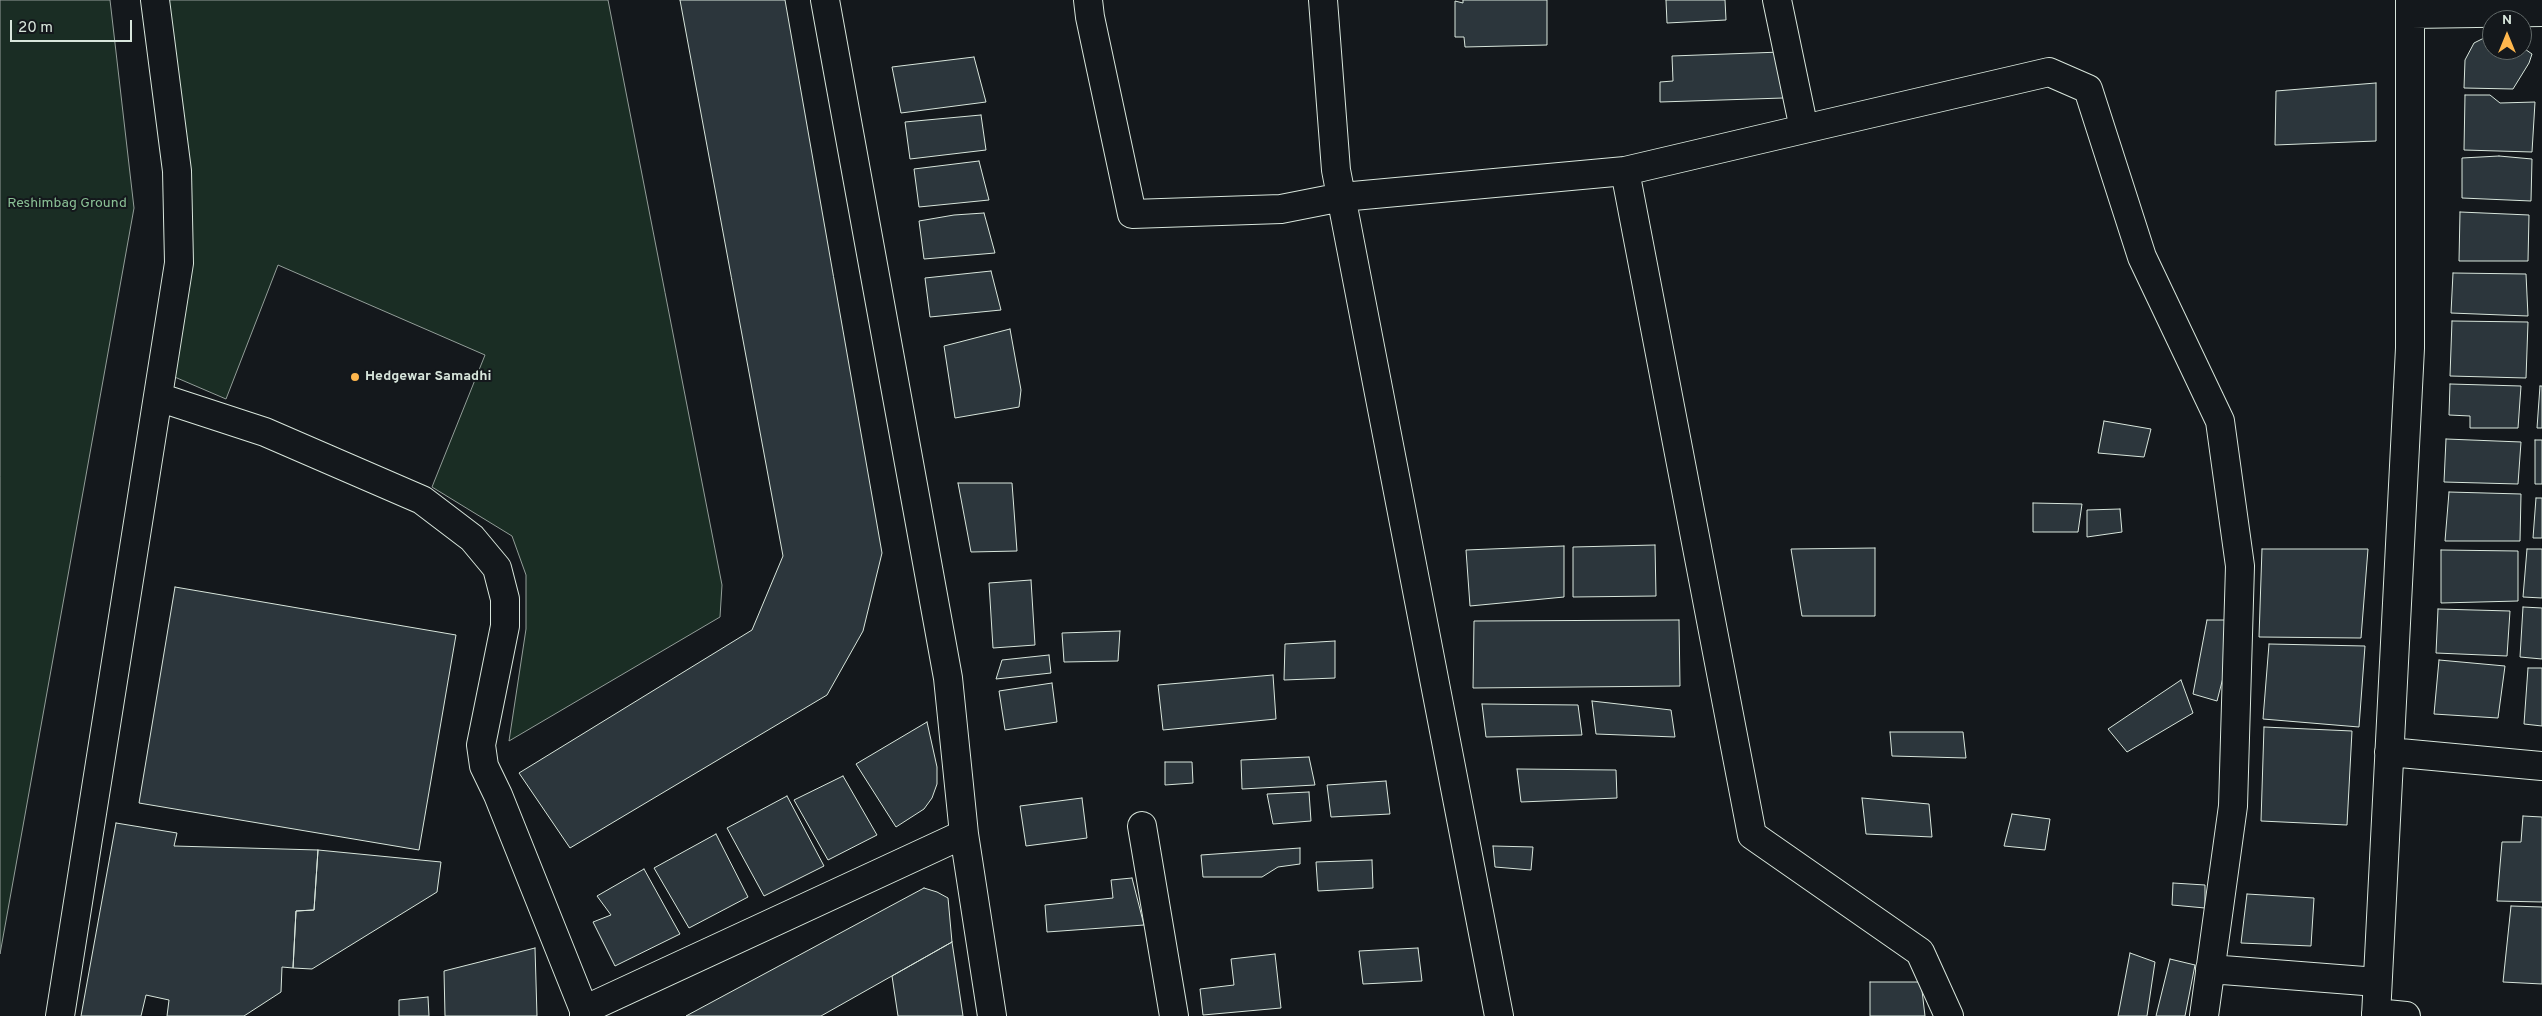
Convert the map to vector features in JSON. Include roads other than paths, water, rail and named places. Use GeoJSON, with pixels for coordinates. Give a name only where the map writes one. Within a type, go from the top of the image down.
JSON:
{"type":"FeatureCollection","features":[{"type":"Feature","properties":{"kind":"street"},"geometry":{"type":"LineString","coordinates":[[60,1016],[179,263],[177,170],[155,0]]}},
{"type":"Feature","properties":{"kind":"street"},"geometry":{"type":"LineString","coordinates":[[825,0],[948,678],[964,834],[992,1016]]}},
{"type":"Feature","properties":{"kind":"street"},"geometry":{"type":"LineString","coordinates":[[1088,0],[1132,214],[1281,209],[1342,197],[1625,170],[2049,72],[2088,89],[2142,257],[2220,422],[2240,566],[2233,806],[2204,1016]]}},
{"type":"Feature","properties":{"kind":"street"},"geometry":{"type":"LineString","coordinates":[[1323,0],[1336,170],[1500,1016]]}},
{"type":"Feature","properties":{"kind":"street"},"geometry":{"type":"LineString","coordinates":[[1778,0],[1804,129]]}},
{"type":"Feature","properties":{"kind":"street"},"geometry":{"type":"LineString","coordinates":[[2406,1016],[2376,1014],[2410,348],[2411,7],[2542,12]]}},
{"type":"Feature","properties":{"kind":"street"},"geometry":{"type":"LineString","coordinates":[[1625,170],[1752,835],[1920,952],[1949,1016]]}},
{"type":"Feature","properties":{"kind":"street"},"geometry":{"type":"LineString","coordinates":[[158,397],[266,432],[422,500],[472,538],[497,568],[505,599],[505,626],[481,746],[484,766],[498,795],[584,1013],[964,834]]}},
{"type":"Feature","properties":{"kind":"street"},"geometry":{"type":"LineString","coordinates":[[2389,752],[2542,766]]}},
{"type":"Feature","properties":{"kind":"street"},"geometry":{"type":"LineString","coordinates":[[1142,826],[1174,1016]]}},
{"type":"Feature","properties":{"kind":"street"},"geometry":{"type":"LineString","coordinates":[[2210,969],[2377,982]]}},
{"type":"Feature","properties":{"kind":"place","name":"Hedgewar Samadhi"},"geometry":{"type":"Point","coordinates":[355,377]}},
{"type":"Feature","properties":{"kind":"park label","name":"Reshimbag Ground"},"geometry":{"type":"Point","coordinates":[67,204]}}]}
